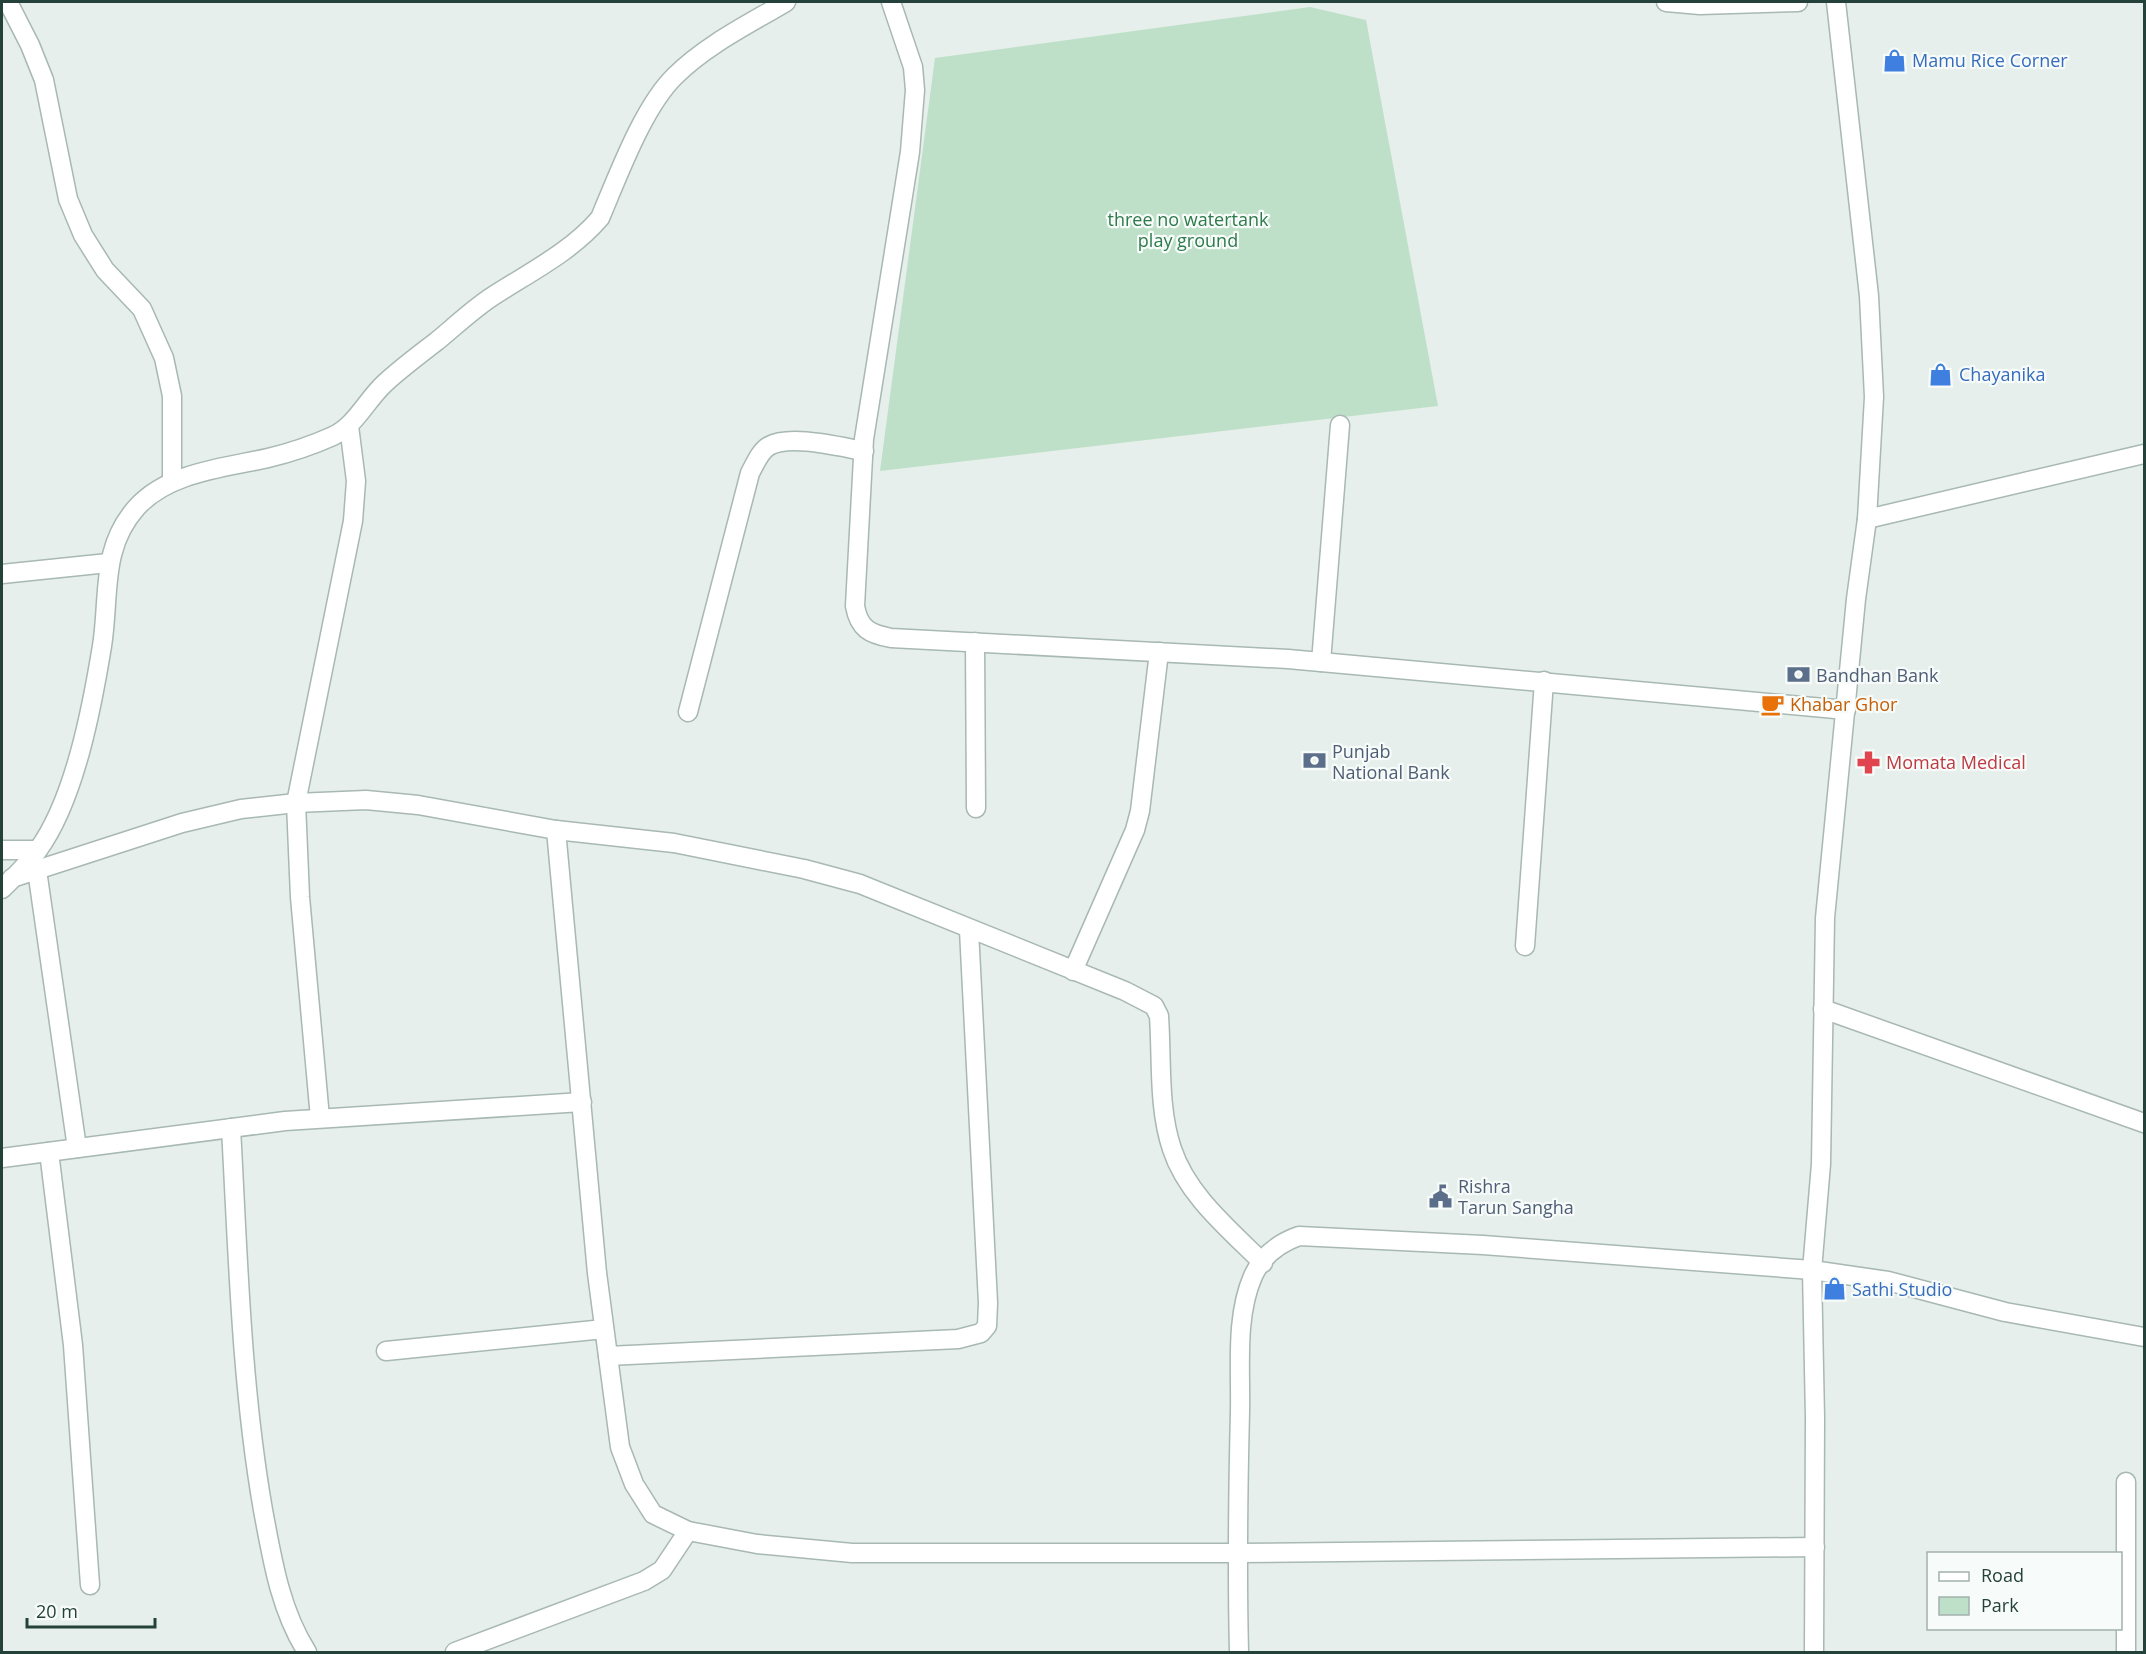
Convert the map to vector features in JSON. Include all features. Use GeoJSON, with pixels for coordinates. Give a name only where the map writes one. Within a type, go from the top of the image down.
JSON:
{"type":"FeatureCollection","features":[{"type":"Feature","properties":{"kind":"street"},"geometry":{"type":"LineString","coordinates":[[7,884],[38,850],[65,799],[77,761],[102,645],[108,563],[122,531],[136,508],[151,493],[172,482],[272,457],[334,436],[349,426],[383,385],[487,300],[574,245],[600,218],[654,100],[693,59],[762,9],[786,2]]}},
{"type":"Feature","properties":{"kind":"street"},"geometry":{"type":"LineString","coordinates":[[891,2],[913,67],[915,90],[910,152],[864,451],[855,606],[857,618],[863,628],[875,634],[1321,662],[1846,710]]}},
{"type":"Feature","properties":{"kind":"street"},"geometry":{"type":"LineString","coordinates":[[1666,2],[1700,5],[1798,2]]}},
{"type":"Feature","properties":{"kind":"street"},"geometry":{"type":"LineString","coordinates":[[1814,1653],[1812,1270],[1821,1164],[1826,918],[1856,599],[1868,519],[1874,397],[1869,296],[1836,2]]}},
{"type":"Feature","properties":{"kind":"street"},"geometry":{"type":"LineString","coordinates":[[7,6],[44,80],[68,199],[83,235],[105,270],[142,309],[164,358],[172,396],[172,482]]}},
{"type":"Feature","properties":{"kind":"street"},"geometry":{"type":"LineString","coordinates":[[1321,662],[1341,425]]}},
{"type":"Feature","properties":{"kind":"street"},"geometry":{"type":"LineString","coordinates":[[320,1118],[300,897],[296,803],[353,521],[356,481],[349,426]]}},
{"type":"Feature","properties":{"kind":"street"},"geometry":{"type":"LineString","coordinates":[[688,712],[750,473],[760,455],[768,447],[792,441],[864,451]]}},
{"type":"Feature","properties":{"kind":"street"},"geometry":{"type":"LineString","coordinates":[[1868,519],[2145,454]]}},
{"type":"Feature","properties":{"kind":"street"},"geometry":{"type":"LineString","coordinates":[[2,574],[108,563]]}},
{"type":"Feature","properties":{"kind":"street"},"geometry":{"type":"LineString","coordinates":[[975,642],[976,808]]}},
{"type":"Feature","properties":{"kind":"street"},"geometry":{"type":"LineString","coordinates":[[1073,971],[1135,830],[1140,811],[1159,652]]}},
{"type":"Feature","properties":{"kind":"street"},"geometry":{"type":"LineString","coordinates":[[1525,946],[1544,681]]}},
{"type":"Feature","properties":{"kind":"street"},"geometry":{"type":"LineString","coordinates":[[7,884],[37,870],[182,823],[242,809],[296,803],[366,800],[418,806],[556,830],[674,843],[804,869],[860,884],[969,930],[1125,991],[1154,1006],[1159,1016],[1165,1117],[1172,1149],[1208,1210],[1263,1263]]}},
{"type":"Feature","properties":{"kind":"street"},"geometry":{"type":"LineString","coordinates":[[556,830],[604,1329],[620,1447],[634,1484],[653,1514],[688,1531],[757,1544],[852,1552],[1237,1553],[1815,1547]]}},
{"type":"Feature","properties":{"kind":"street"},"geometry":{"type":"LineString","coordinates":[[2,850],[38,850]]}},
{"type":"Feature","properties":{"kind":"street"},"geometry":{"type":"LineString","coordinates":[[37,870],[77,1148]]}},
{"type":"Feature","properties":{"kind":"street"},"geometry":{"type":"LineString","coordinates":[[608,1356],[958,1339],[981,1333],[987,1326],[988,1303],[969,930]]}},
{"type":"Feature","properties":{"kind":"street"},"geometry":{"type":"LineString","coordinates":[[1823,1009],[2145,1123]]}},
{"type":"Feature","properties":{"kind":"street"},"geometry":{"type":"LineString","coordinates":[[2,1158],[320,1118],[582,1102]]}},
{"type":"Feature","properties":{"kind":"street"},"geometry":{"type":"LineString","coordinates":[[231,1128],[247,1401],[256,1472],[283,1603],[307,1653]]}},
{"type":"Feature","properties":{"kind":"street"},"geometry":{"type":"LineString","coordinates":[[49,1152],[73,1345],[90,1585]]}},
{"type":"Feature","properties":{"kind":"street"},"geometry":{"type":"LineString","coordinates":[[1239,1653],[1237,1553],[1242,1323],[1251,1284],[1263,1263],[1282,1242],[1299,1236],[1338,1236],[1812,1270],[1888,1281],[2005,1312],[2145,1337]]}},
{"type":"Feature","properties":{"kind":"street"},"geometry":{"type":"LineString","coordinates":[[386,1351],[604,1329]]}},
{"type":"Feature","properties":{"kind":"street"},"geometry":{"type":"LineString","coordinates":[[2126,1482],[2126,1653]]}},
{"type":"Feature","properties":{"kind":"street"},"geometry":{"type":"LineString","coordinates":[[455,1653],[644,1581],[662,1570],[688,1531]]}},
{"type":"Feature","properties":{"kind":"green space","name":"three no watertank play ground"},"geometry":{"type":"Polygon","coordinates":[[[1310,7],[1366,20],[1438,406],[880,471],[935,58],[1310,7]]]}},
{"type":"Feature","properties":{"kind":"place","name":"Mamu Rice Corner"},"geometry":{"type":"Point","coordinates":[1894,60]}},
{"type":"Feature","properties":{"kind":"place","name":"Chayanika"},"geometry":{"type":"Point","coordinates":[1941,374]}},
{"type":"Feature","properties":{"kind":"place","name":"Bandhan Bank"},"geometry":{"type":"Point","coordinates":[1798,675]}},
{"type":"Feature","properties":{"kind":"place","name":"Khabar Ghor"},"geometry":{"type":"Point","coordinates":[1772,704]}},
{"type":"Feature","properties":{"kind":"place","name":"Punjab National Bank"},"geometry":{"type":"Point","coordinates":[1314,761]}},
{"type":"Feature","properties":{"kind":"place","name":"Momata Medical"},"geometry":{"type":"Point","coordinates":[1868,762]}},
{"type":"Feature","properties":{"kind":"place","name":"Rishra Tarun Sangha"},"geometry":{"type":"Point","coordinates":[1440,1196]}},
{"type":"Feature","properties":{"kind":"place","name":"Sathi Studio"},"geometry":{"type":"Point","coordinates":[1834,1289]}}]}
